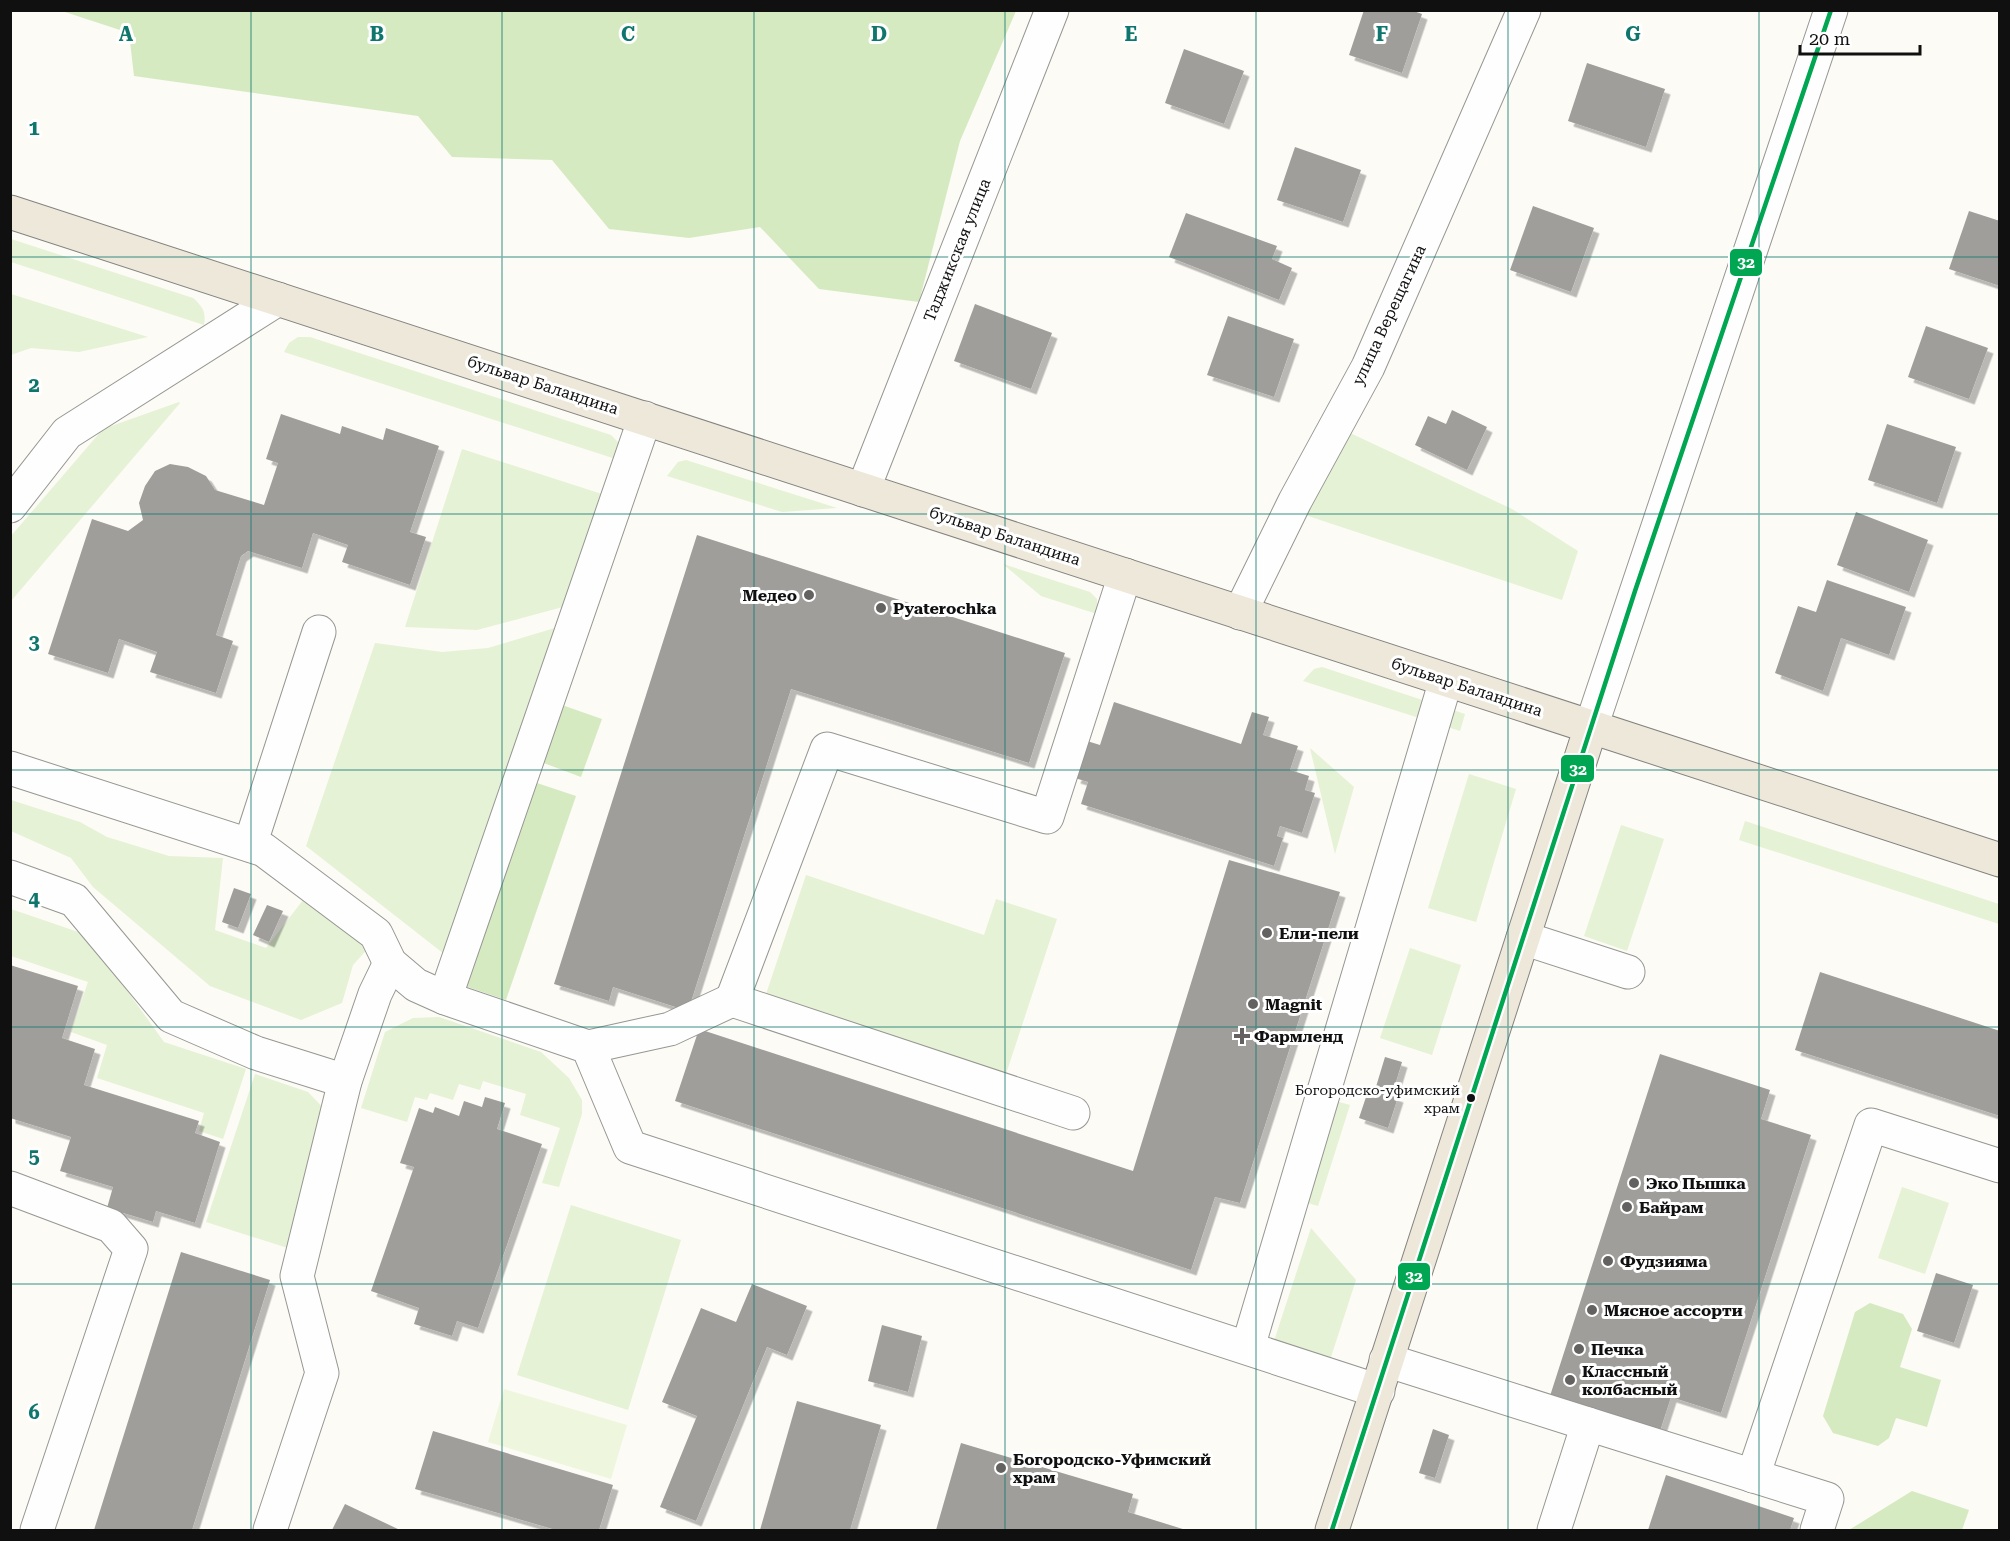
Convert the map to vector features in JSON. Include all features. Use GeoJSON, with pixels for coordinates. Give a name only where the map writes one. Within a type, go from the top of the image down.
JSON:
{"type":"FeatureCollection","features":[{"type":"Feature","properties":{"kind":"main road","name":"бульвар Баландина"},"geometry":{"type":"LineString","coordinates":[[10,212],[2000,860]]}},
{"type":"Feature","properties":{"kind":"main road"},"geometry":{"type":"LineString","coordinates":[[1332,1530],[1591,727]]}},
{"type":"Feature","properties":{"kind":"street","name":"Таджикская улица"},"geometry":{"type":"LineString","coordinates":[[862,490],[1052,10]]}},
{"type":"Feature","properties":{"kind":"street","name":"улица Верещагина"},"geometry":{"type":"LineString","coordinates":[[1240,613],[1295,501],[1368,367],[1524,10]]}},
{"type":"Feature","properties":{"kind":"street"},"geometry":{"type":"LineString","coordinates":[[1591,727],[1831,10]]}},
{"type":"Feature","properties":{"kind":"street"},"geometry":{"type":"LineString","coordinates":[[10,506],[67,433],[278,299]]}},
{"type":"Feature","properties":{"kind":"street"},"geometry":{"type":"LineString","coordinates":[[445,998],[645,418]]}},
{"type":"Feature","properties":{"kind":"street"},"geometry":{"type":"LineString","coordinates":[[732,1000],[827,749],[1047,817],[1125,575]]}},
{"type":"Feature","properties":{"kind":"street"},"geometry":{"type":"LineString","coordinates":[[250,845],[319,632]]}},
{"type":"Feature","properties":{"kind":"street"},"geometry":{"type":"LineString","coordinates":[[1248,1347],[1446,680]]}},
{"type":"Feature","properties":{"kind":"street"},"geometry":{"type":"LineString","coordinates":[[10,768],[264,850],[376,934],[390,963],[416,985],[445,998],[588,1047],[670,1029],[732,1000],[1073,1113]]}},
{"type":"Feature","properties":{"kind":"street"},"geometry":{"type":"LineString","coordinates":[[10,877],[74,900],[171,1016],[256,1053],[345,1081]]}},
{"type":"Feature","properties":{"kind":"street"},"geometry":{"type":"LineString","coordinates":[[1523,938],[1628,972]]}},
{"type":"Feature","properties":{"kind":"street"},"geometry":{"type":"LineString","coordinates":[[270,1530],[322,1373],[297,1276],[345,1081],[375,994],[390,963]]}},
{"type":"Feature","properties":{"kind":"street"},"geometry":{"type":"LineString","coordinates":[[588,1047],[630,1147],[1378,1391]]}},
{"type":"Feature","properties":{"kind":"street"},"geometry":{"type":"LineString","coordinates":[[1754,1476],[1871,1125],[2000,1166]]}},
{"type":"Feature","properties":{"kind":"street"},"geometry":{"type":"LineString","coordinates":[[10,1188],[111,1226],[131,1249],[37,1530]]}},
{"type":"Feature","properties":{"kind":"street"},"geometry":{"type":"LineString","coordinates":[[1386,1360],[1827,1499],[1816,1530]]}},
{"type":"Feature","properties":{"kind":"street"},"geometry":{"type":"LineString","coordinates":[[1554,1530],[1588,1424]]}},
{"type":"Feature","properties":{"kind":"green space"},"geometry":{"type":"Polygon","coordinates":[[[62,11],[1016,11],[960,141],[919,302],[819,289],[760,227],[689,238],[609,229],[552,160],[452,157],[418,116],[134,76],[129,33],[62,11]]]}},
{"type":"Feature","properties":{"kind":"green space"},"geometry":{"type":"Polygon","coordinates":[[[11,239],[193,298],[203,310],[204,325],[11,262],[11,239]]]}},
{"type":"Feature","properties":{"kind":"green space"},"geometry":{"type":"Polygon","coordinates":[[[11,294],[148,337],[79,352],[31,348],[11,355],[11,294]]]}},
{"type":"Feature","properties":{"kind":"green space"},"geometry":{"type":"Polygon","coordinates":[[[298,337],[310,337],[611,435],[619,443],[622,461],[284,352],[289,343],[298,337]]]}},
{"type":"Feature","properties":{"kind":"green space"},"geometry":{"type":"Polygon","coordinates":[[[179,402],[11,601],[11,536],[103,429],[179,402]]]}},
{"type":"Feature","properties":{"kind":"green space"},"geometry":{"type":"Polygon","coordinates":[[[1348,432],[1512,509],[1578,551],[1562,600],[1299,513],[1348,432]]]}},
{"type":"Feature","properties":{"kind":"green space"},"geometry":{"type":"Polygon","coordinates":[[[462,449],[605,495],[570,605],[477,630],[405,627],[462,449]]]}},
{"type":"Feature","properties":{"kind":"green space"},"geometry":{"type":"Polygon","coordinates":[[[686,460],[837,508],[782,512],[667,476],[678,462],[686,460]]]}},
{"type":"Feature","properties":{"kind":"green space"},"geometry":{"type":"Polygon","coordinates":[[[1003,564],[1090,592],[1097,599],[1097,614],[1041,596],[1003,564]]]}},
{"type":"Feature","properties":{"kind":"green space"},"geometry":{"type":"Polygon","coordinates":[[[565,625],[448,957],[306,846],[375,643],[442,652],[488,648],[565,625]]]}},
{"type":"Feature","properties":{"kind":"green space"},"geometry":{"type":"Polygon","coordinates":[[[1322,667],[1465,714],[1460,731],[1303,681],[1314,669],[1322,667]]]}},
{"type":"Feature","properties":{"kind":"green space"},"geometry":{"type":"Polygon","coordinates":[[[562,705],[602,719],[581,777],[541,762],[562,705]]]}},
{"type":"Feature","properties":{"kind":"green space"},"geometry":{"type":"Polygon","coordinates":[[[1310,748],[1354,787],[1335,854],[1310,748]]]}},
{"type":"Feature","properties":{"kind":"green space"},"geometry":{"type":"Polygon","coordinates":[[[1469,774],[1516,789],[1476,922],[1428,908],[1469,774]]]}},
{"type":"Feature","properties":{"kind":"green space"},"geometry":{"type":"Polygon","coordinates":[[[531,781],[576,796],[506,1000],[462,985],[531,781]]]}},
{"type":"Feature","properties":{"kind":"green space"},"geometry":{"type":"Polygon","coordinates":[[[11,800],[80,822],[107,837],[169,856],[223,858],[215,930],[266,948],[303,900],[371,945],[353,965],[342,1003],[301,1020],[210,986],[93,887],[71,858],[11,831],[11,800]]]}},
{"type":"Feature","properties":{"kind":"green space"},"geometry":{"type":"Polygon","coordinates":[[[1745,821],[1999,904],[1999,924],[1739,840],[1745,821]]]}},
{"type":"Feature","properties":{"kind":"green space"},"geometry":{"type":"Polygon","coordinates":[[[1621,825],[1664,839],[1627,951],[1584,936],[1621,825]]]}},
{"type":"Feature","properties":{"kind":"green space"},"geometry":{"type":"Polygon","coordinates":[[[806,875],[984,935],[996,899],[1057,919],[1005,1077],[765,997],[806,875]]]}},
{"type":"Feature","properties":{"kind":"green space"},"geometry":{"type":"Polygon","coordinates":[[[11,909],[87,935],[164,1042],[246,1069],[223,1139],[199,1131],[204,1113],[97,1078],[107,1045],[71,1032],[88,982],[11,956],[11,909]]]}},
{"type":"Feature","properties":{"kind":"green space"},"geometry":{"type":"Polygon","coordinates":[[[1410,948],[1461,965],[1432,1055],[1380,1038],[1410,948]]]}},
{"type":"Feature","properties":{"kind":"green space"},"geometry":{"type":"Polygon","coordinates":[[[439,1017],[541,1052],[569,1078],[582,1100],[582,1114],[559,1187],[542,1183],[560,1128],[520,1115],[526,1094],[483,1081],[480,1090],[459,1084],[453,1100],[430,1093],[427,1100],[415,1097],[407,1122],[361,1108],[385,1032],[413,1018],[439,1017]]]}},
{"type":"Feature","properties":{"kind":"green space"},"geometry":{"type":"Polygon","coordinates":[[[255,1074],[308,1092],[330,1115],[294,1250],[206,1222],[255,1074]]]}},
{"type":"Feature","properties":{"kind":"green space"},"geometry":{"type":"Polygon","coordinates":[[[1332,1100],[1350,1105],[1318,1206],[1301,1201],[1332,1100]]]}},
{"type":"Feature","properties":{"kind":"green space"},"geometry":{"type":"Polygon","coordinates":[[[1902,1187],[1949,1203],[1925,1274],[1878,1258],[1902,1187]]]}},
{"type":"Feature","properties":{"kind":"green space"},"geometry":{"type":"Polygon","coordinates":[[[571,1205],[681,1240],[628,1410],[517,1375],[571,1205]]]}},
{"type":"Feature","properties":{"kind":"green space"},"geometry":{"type":"Polygon","coordinates":[[[1311,1228],[1356,1280],[1330,1360],[1274,1341],[1311,1228]]]}},
{"type":"Feature","properties":{"kind":"green space"},"geometry":{"type":"Polygon","coordinates":[[[1870,1303],[1903,1314],[1912,1329],[1900,1367],[1941,1380],[1927,1427],[1896,1418],[1889,1438],[1878,1446],[1833,1433],[1823,1416],[1855,1312],[1870,1303]]]}},
{"type":"Feature","properties":{"kind":"green space"},"geometry":{"type":"Polygon","coordinates":[[[504,1389],[627,1425],[611,1479],[488,1442],[504,1389]]]}},
{"type":"Feature","properties":{"kind":"green space"},"geometry":{"type":"Polygon","coordinates":[[[1912,1491],[1969,1510],[1962,1530],[1849,1530],[1912,1491]]]}},
{"type":"Feature","properties":{"kind":"building"},"geometry":{"type":"Polygon","coordinates":[[[1364,10],[1411,10],[1422,14],[1402,73],[1349,55],[1364,10]]]}},
{"type":"Feature","properties":{"kind":"building"},"geometry":{"type":"Polygon","coordinates":[[[1184,49],[1244,71],[1224,124],[1165,103],[1184,49]]]}},
{"type":"Feature","properties":{"kind":"building"},"geometry":{"type":"Polygon","coordinates":[[[1587,63],[1665,89],[1646,147],[1568,121],[1587,63]]]}},
{"type":"Feature","properties":{"kind":"building"},"geometry":{"type":"Polygon","coordinates":[[[1295,147],[1361,170],[1343,222],[1277,200],[1295,147]]]}},
{"type":"Feature","properties":{"kind":"building"},"geometry":{"type":"Polygon","coordinates":[[[1533,206],[1594,228],[1571,292],[1510,270],[1533,206]]]}},
{"type":"Feature","properties":{"kind":"building"},"geometry":{"type":"Polygon","coordinates":[[[1969,211],[2000,221],[2000,286],[1949,269],[1969,211]]]}},
{"type":"Feature","properties":{"kind":"building"},"geometry":{"type":"Polygon","coordinates":[[[1186,213],[1277,246],[1272,259],[1292,268],[1279,300],[1169,257],[1186,213]]]}},
{"type":"Feature","properties":{"kind":"building"},"geometry":{"type":"Polygon","coordinates":[[[975,304],[1052,333],[1031,389],[954,361],[975,304]]]}},
{"type":"Feature","properties":{"kind":"building"},"geometry":{"type":"Polygon","coordinates":[[[1228,316],[1294,339],[1274,397],[1207,375],[1228,316]]]}},
{"type":"Feature","properties":{"kind":"building"},"geometry":{"type":"Polygon","coordinates":[[[1926,326],[1988,348],[1969,399],[1908,377],[1926,326]]]}},
{"type":"Feature","properties":{"kind":"building"},"geometry":{"type":"Polygon","coordinates":[[[1452,410],[1487,427],[1467,470],[1415,445],[1428,416],[1446,424],[1452,410]]]}},
{"type":"Feature","properties":{"kind":"building"},"geometry":{"type":"Polygon","coordinates":[[[281,414],[340,434],[342,426],[383,440],[386,428],[439,446],[410,532],[426,537],[410,585],[342,562],[348,545],[313,533],[302,568],[248,551],[241,556],[216,635],[233,641],[216,693],[150,672],[157,652],[119,639],[108,673],[48,654],[92,519],[128,531],[143,520],[139,503],[145,486],[155,471],[170,464],[188,467],[206,476],[215,490],[264,505],[278,463],[266,459],[281,414]]]}},
{"type":"Feature","properties":{"kind":"building"},"geometry":{"type":"Polygon","coordinates":[[[1887,424],[1956,447],[1937,503],[1868,480],[1887,424]]]}},
{"type":"Feature","properties":{"kind":"building"},"geometry":{"type":"Polygon","coordinates":[[[1856,512],[1928,540],[1909,592],[1837,565],[1856,512]]]}},
{"type":"Feature","properties":{"kind":"building"},"geometry":{"type":"Polygon","coordinates":[[[697,535],[1065,653],[1029,763],[791,689],[688,1011],[613,987],[609,1001],[554,984],[697,535]]]}},
{"type":"Feature","properties":{"kind":"building"},"geometry":{"type":"Polygon","coordinates":[[[1827,580],[1906,607],[1889,655],[1841,638],[1823,691],[1775,673],[1798,606],[1816,612],[1827,580]]]}},
{"type":"Feature","properties":{"kind":"building"},"geometry":{"type":"Polygon","coordinates":[[[1114,702],[1241,744],[1252,712],[1269,717],[1263,735],[1298,746],[1290,770],[1309,776],[1305,790],[1315,793],[1302,833],[1280,826],[1277,836],[1283,838],[1274,866],[1081,804],[1088,782],[1075,778],[1087,741],[1100,745],[1114,702]]]}},
{"type":"Feature","properties":{"kind":"building"},"geometry":{"type":"Polygon","coordinates":[[[1229,860],[1340,892],[1240,1203],[1215,1197],[1191,1270],[675,1101],[699,1029],[1133,1171],[1229,860]]]}},
{"type":"Feature","properties":{"kind":"building"},"geometry":{"type":"Polygon","coordinates":[[[234,888],[251,894],[238,928],[222,922],[234,888]]]}},
{"type":"Feature","properties":{"kind":"building"},"geometry":{"type":"Polygon","coordinates":[[[267,905],[283,911],[269,942],[253,935],[267,905]]]}},
{"type":"Feature","properties":{"kind":"building"},"geometry":{"type":"Polygon","coordinates":[[[10,965],[78,986],[62,1038],[95,1049],[84,1085],[199,1121],[195,1133],[220,1142],[195,1223],[156,1211],[153,1222],[107,1208],[113,1187],[60,1171],[71,1137],[10,1118],[10,965]]]}},
{"type":"Feature","properties":{"kind":"building"},"geometry":{"type":"Polygon","coordinates":[[[1820,972],[2000,1031],[2000,1116],[1795,1050],[1820,972]]]}},
{"type":"Feature","properties":{"kind":"building"},"geometry":{"type":"Polygon","coordinates":[[[1660,1054],[1770,1090],[1761,1119],[1811,1135],[1721,1413],[1671,1397],[1660,1431],[1550,1396],[1660,1054]]]}},
{"type":"Feature","properties":{"kind":"building"},"geometry":{"type":"Polygon","coordinates":[[[1385,1057],[1402,1062],[1392,1095],[1398,1097],[1388,1128],[1359,1118],[1369,1088],[1375,1090],[1385,1057]]]}},
{"type":"Feature","properties":{"kind":"building"},"geometry":{"type":"Polygon","coordinates":[[[485,1097],[505,1103],[497,1129],[542,1144],[478,1328],[457,1321],[452,1336],[414,1324],[419,1308],[371,1291],[414,1167],[400,1163],[419,1108],[433,1113],[435,1107],[459,1116],[464,1101],[482,1107],[485,1097]]]}},
{"type":"Feature","properties":{"kind":"building"},"geometry":{"type":"Polygon","coordinates":[[[181,1252],[270,1280],[192,1530],[94,1530],[181,1252]]]}},
{"type":"Feature","properties":{"kind":"building"},"geometry":{"type":"Polygon","coordinates":[[[1936,1273],[1973,1285],[1954,1343],[1917,1331],[1936,1273]]]}},
{"type":"Feature","properties":{"kind":"building"},"geometry":{"type":"Polygon","coordinates":[[[752,1284],[807,1306],[787,1355],[767,1347],[696,1521],[660,1507],[697,1416],[662,1402],[701,1308],[736,1322],[752,1284]]]}},
{"type":"Feature","properties":{"kind":"building"},"geometry":{"type":"Polygon","coordinates":[[[882,1325],[922,1336],[908,1392],[868,1381],[882,1325]]]}},
{"type":"Feature","properties":{"kind":"building"},"geometry":{"type":"Polygon","coordinates":[[[797,1401],[881,1425],[850,1530],[760,1530],[797,1401]]]}},
{"type":"Feature","properties":{"kind":"building"},"geometry":{"type":"Polygon","coordinates":[[[1433,1429],[1449,1435],[1435,1478],[1419,1473],[1433,1429]]]}},
{"type":"Feature","properties":{"kind":"building"},"geometry":{"type":"Polygon","coordinates":[[[433,1431],[613,1485],[599,1530],[556,1530],[415,1489],[433,1431]]]}},
{"type":"Feature","properties":{"kind":"building","name":"Богородско-Уфимский храм"},"geometry":{"type":"Polygon","coordinates":[[[961,1443],[1133,1494],[1128,1512],[1186,1530],[936,1530],[961,1443]]]}},
{"type":"Feature","properties":{"kind":"building"},"geometry":{"type":"Polygon","coordinates":[[[1666,1475],[1794,1518],[1790,1530],[1648,1530],[1666,1475]]]}},
{"type":"Feature","properties":{"kind":"building"},"geometry":{"type":"Polygon","coordinates":[[[345,1504],[400,1530],[332,1530],[345,1504]]]}},
{"type":"Feature","properties":{"kind":"transit line","name":"32"},"geometry":{"type":"LineString","coordinates":[[1332,1530],[1635,591],[1831,10]]}},
{"type":"Feature","properties":{"kind":"place","name":"Медео"},"geometry":{"type":"Point","coordinates":[809,595]}},
{"type":"Feature","properties":{"kind":"place","name":"Pyaterochka"},"geometry":{"type":"Point","coordinates":[881,608]}},
{"type":"Feature","properties":{"kind":"place","name":"Ели-пели"},"geometry":{"type":"Point","coordinates":[1267,933]}},
{"type":"Feature","properties":{"kind":"place","name":"Magnit"},"geometry":{"type":"Point","coordinates":[1253,1004]}},
{"type":"Feature","properties":{"kind":"place","name":"Фармленд"},"geometry":{"type":"Point","coordinates":[1242,1036]}},
{"type":"Feature","properties":{"kind":"place","name":"Богородско-уфимский храм"},"geometry":{"type":"Point","coordinates":[1471,1098]}},
{"type":"Feature","properties":{"kind":"place","name":"Эко Пышка"},"geometry":{"type":"Point","coordinates":[1634,1183]}},
{"type":"Feature","properties":{"kind":"place","name":"Байрам"},"geometry":{"type":"Point","coordinates":[1627,1207]}},
{"type":"Feature","properties":{"kind":"place","name":"Фудзияма"},"geometry":{"type":"Point","coordinates":[1608,1261]}},
{"type":"Feature","properties":{"kind":"place","name":"Мясное ассорти"},"geometry":{"type":"Point","coordinates":[1592,1310]}},
{"type":"Feature","properties":{"kind":"place","name":"Печка"},"geometry":{"type":"Point","coordinates":[1579,1349]}},
{"type":"Feature","properties":{"kind":"place","name":"Классный колбасный"},"geometry":{"type":"Point","coordinates":[1570,1380]}},
{"type":"Feature","properties":{"kind":"place","name":"Богородско-Уфимский храм"},"geometry":{"type":"Point","coordinates":[1001,1468]}}]}
